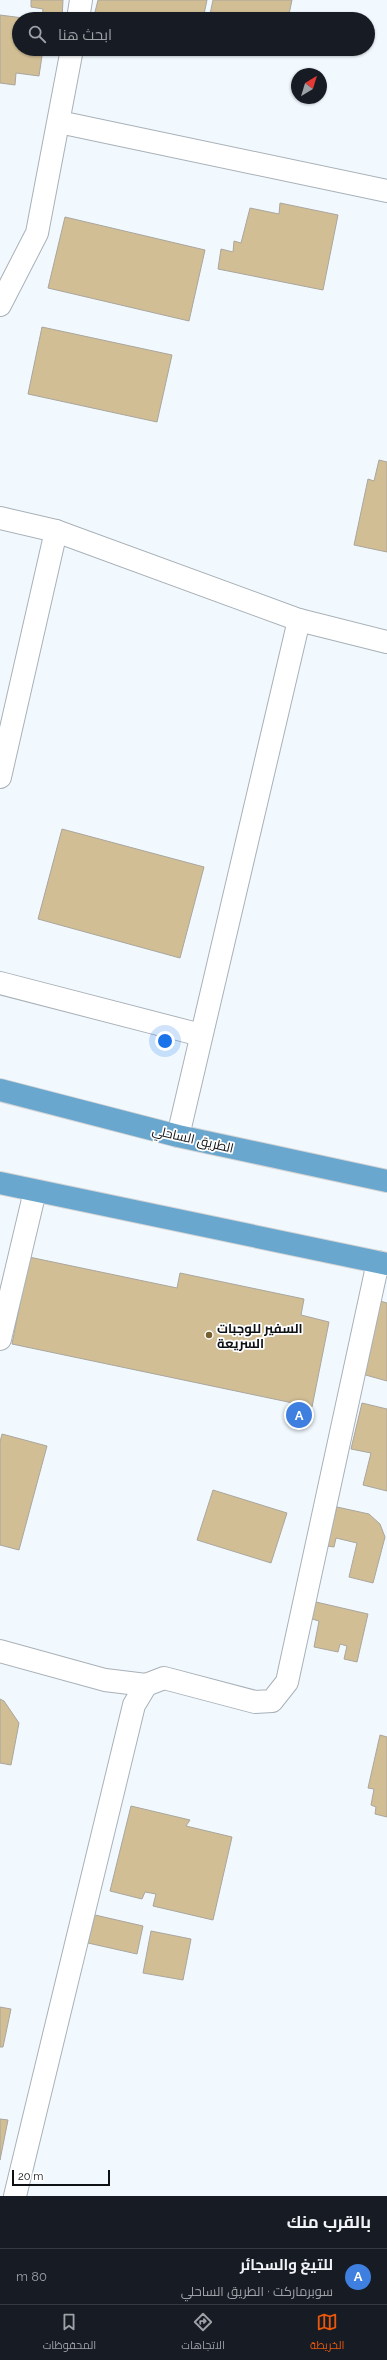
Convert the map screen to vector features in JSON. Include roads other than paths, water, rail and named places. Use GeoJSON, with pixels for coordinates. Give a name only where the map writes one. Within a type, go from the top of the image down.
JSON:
{"type":"FeatureCollection","features":[{"type":"Feature","properties":{"kind":"highway","name":"الطريق الساحلي"},"geometry":{"type":"LineString","coordinates":[[0,1090],[178,1136],[387,1181]]}},
{"type":"Feature","properties":{"kind":"highway"},"geometry":{"type":"LineString","coordinates":[[0,1184],[383,1263]]}},
{"type":"Feature","properties":{"kind":"street"},"geometry":{"type":"LineString","coordinates":[[79,12],[81,0]]}},
{"type":"Feature","properties":{"kind":"street"},"geometry":{"type":"LineString","coordinates":[[0,305],[37,233],[71,56]]}},
{"type":"Feature","properties":{"kind":"street"},"geometry":{"type":"LineString","coordinates":[[59,122],[387,191]]}},
{"type":"Feature","properties":{"kind":"street"},"geometry":{"type":"LineString","coordinates":[[0,518],[56,531],[299,620],[387,642]]}},
{"type":"Feature","properties":{"kind":"street"},"geometry":{"type":"LineString","coordinates":[[0,777],[56,531]]}},
{"type":"Feature","properties":{"kind":"street"},"geometry":{"type":"LineString","coordinates":[[178,1136],[299,620]]}},
{"type":"Feature","properties":{"kind":"street"},"geometry":{"type":"LineString","coordinates":[[0,983],[201,1035]]}},
{"type":"Feature","properties":{"kind":"street"},"geometry":{"type":"LineString","coordinates":[[0,1339],[35,1191]]}},
{"type":"Feature","properties":{"kind":"street"},"geometry":{"type":"LineString","coordinates":[[0,1651],[105,1680],[146,1685],[164,1678],[255,1702],[272,1701],[287,1682],[383,1263]]}},
{"type":"Feature","properties":{"kind":"street"},"geometry":{"type":"LineString","coordinates":[[15,2196],[134,1705],[146,1685]]}},
{"type":"Feature","properties":{"kind":"place","name":"السفير للوجبات السريعة"},"geometry":{"type":"Point","coordinates":[209,1335]}},
{"type":"Feature","properties":{"kind":"place","name":"للتيغ والسجائر"},"geometry":{"type":"Point","coordinates":[299,1415]}}]}
